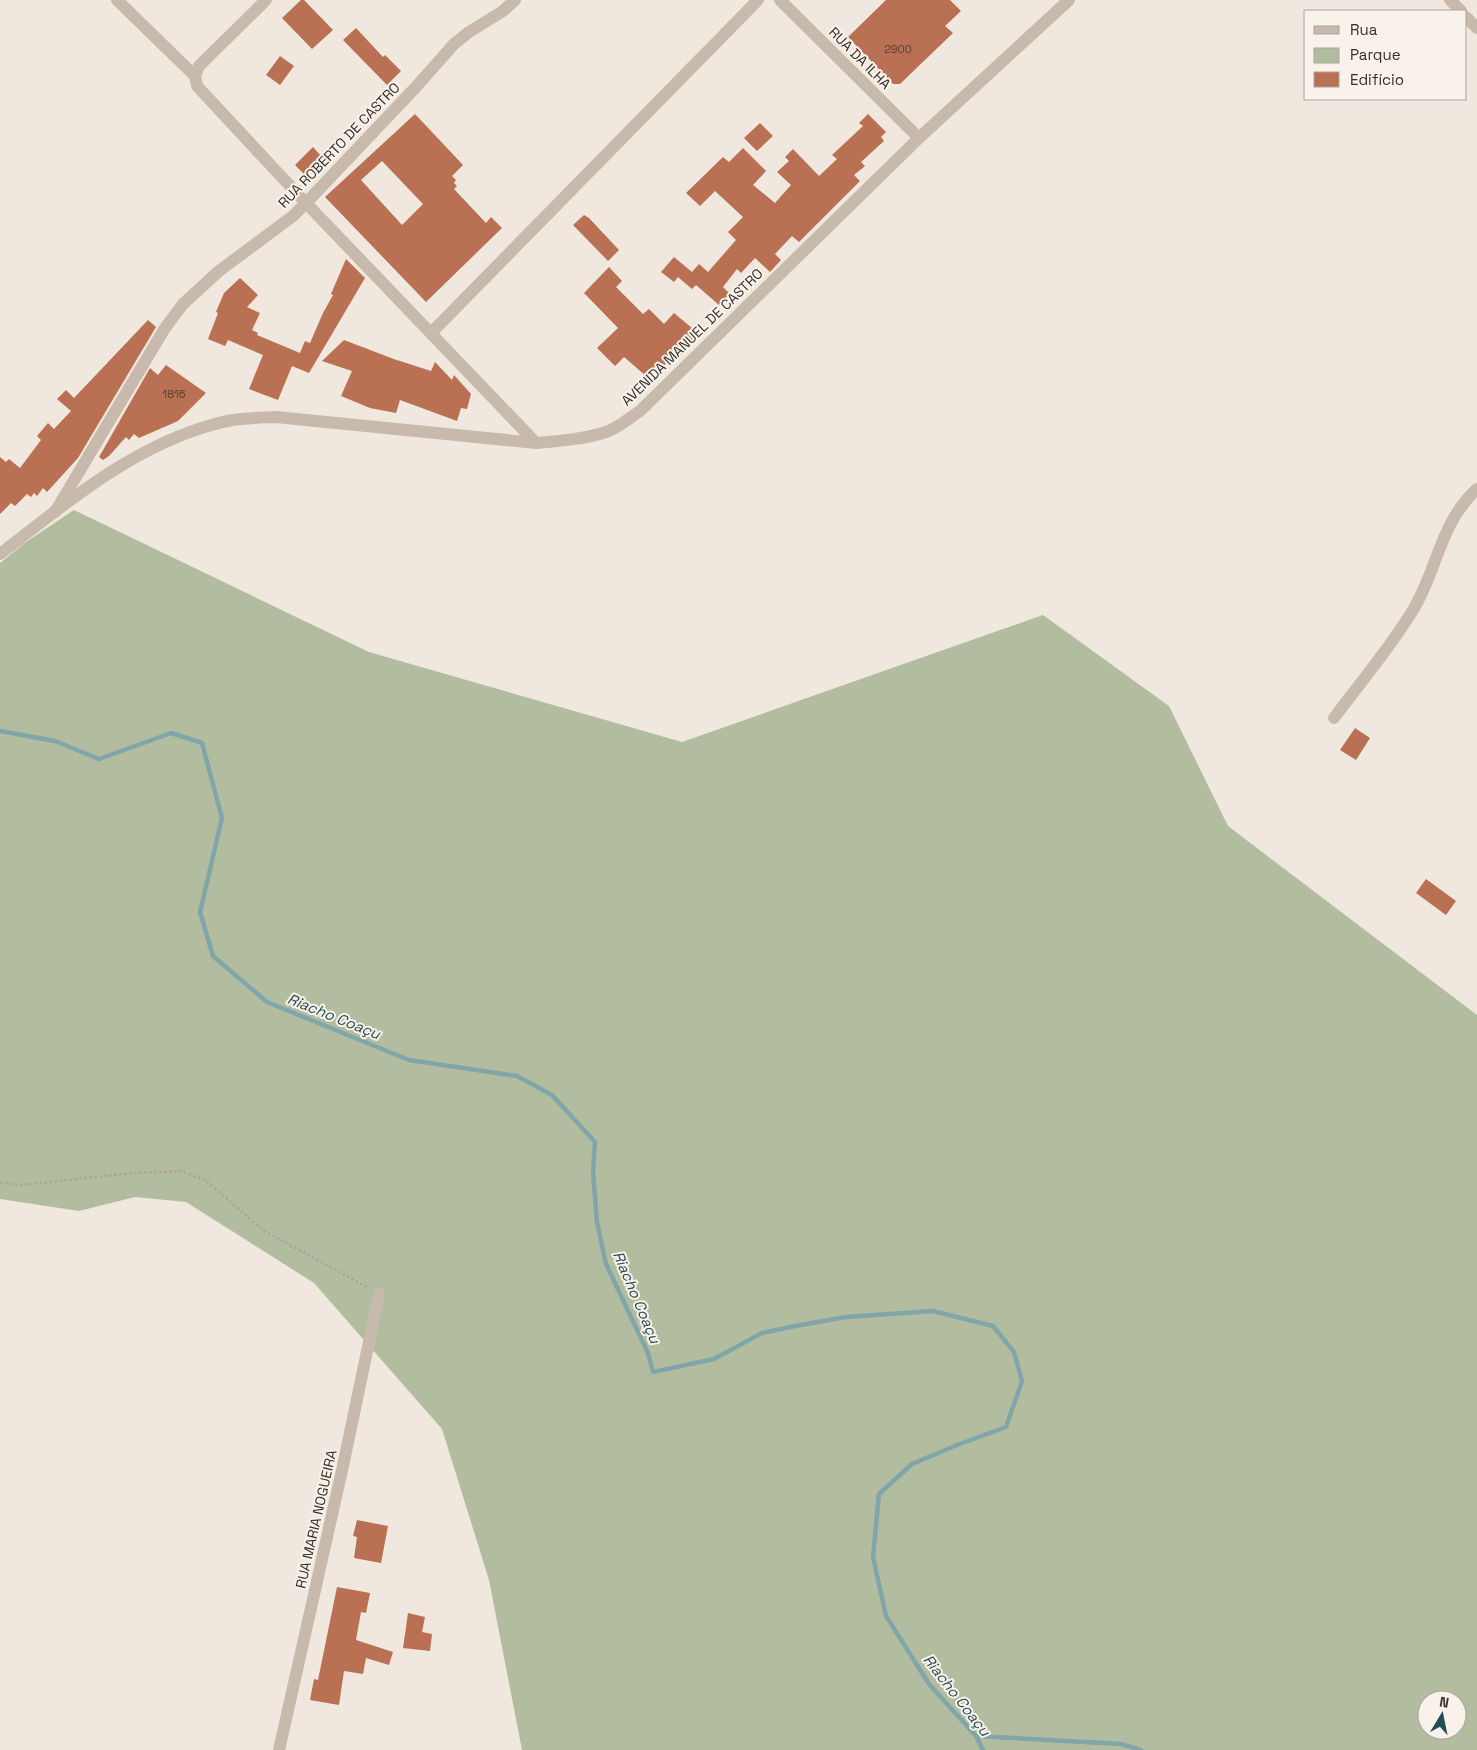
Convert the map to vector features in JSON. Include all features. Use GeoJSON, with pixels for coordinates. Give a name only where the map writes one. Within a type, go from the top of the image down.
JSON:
{"type":"FeatureCollection","features":[{"type":"Feature","properties":{"kind":"street"},"geometry":{"type":"LineString","coordinates":[[117,0],[195,76],[198,86],[306,203],[432,332],[536,443]]}},
{"type":"Feature","properties":{"kind":"street"},"geometry":{"type":"LineString","coordinates":[[195,76],[199,66],[266,0]]}},
{"type":"Feature","properties":{"kind":"street","name":"RUA ROBERTO DE CASTRO"},"geometry":{"type":"LineString","coordinates":[[55,512],[165,328],[184,304],[219,271],[293,216],[415,88],[454,44],[469,32],[503,12],[515,0]]}},
{"type":"Feature","properties":{"kind":"street"},"geometry":{"type":"LineString","coordinates":[[432,332],[758,0]]}},
{"type":"Feature","properties":{"kind":"street","name":"RUA DA ILHA"},"geometry":{"type":"LineString","coordinates":[[780,0],[919,138]]}},
{"type":"Feature","properties":{"kind":"street","name":"AVENIDA MANUEL DE CASTRO"},"geometry":{"type":"LineString","coordinates":[[0,554],[103,478],[158,445],[214,424],[236,419],[276,417],[536,443],[559,441],[606,432],[640,411],[919,138],[1069,0]]}},
{"type":"Feature","properties":{"kind":"street"},"geometry":{"type":"LineString","coordinates":[[1450,0],[1460,10]]}},
{"type":"Feature","properties":{"kind":"street"},"geometry":{"type":"LineString","coordinates":[[1467,18],[1477,28]]}},
{"type":"Feature","properties":{"kind":"street"},"geometry":{"type":"LineString","coordinates":[[1334,718],[1414,609],[1450,522],[1477,489]]}},
{"type":"Feature","properties":{"kind":"street","name":"RUA MARIA NOGUEIRA"},"geometry":{"type":"LineString","coordinates":[[279,1750],[343,1466],[379,1294]]}},
{"type":"Feature","properties":{"kind":"path"},"geometry":{"type":"LineString","coordinates":[[0,1182],[20,1185],[134,1173],[181,1171],[205,1180],[264,1231],[379,1294]]}},
{"type":"Feature","properties":{"kind":"green space"},"geometry":{"type":"Polygon","coordinates":[[[74,510],[369,652],[682,742],[1043,615],[1169,706],[1228,826],[1477,1015],[1477,1750],[522,1750],[489,1580],[442,1429],[314,1283],[186,1202],[135,1197],[79,1211],[0,1199],[0,563],[26,542],[74,510]]]}},
{"type":"Feature","properties":{"kind":"building"},"geometry":{"type":"Polygon","coordinates":[[[301,0],[304,0],[333,30],[312,49],[282,18],[301,0]]]}},
{"type":"Feature","properties":{"kind":"building"},"geometry":{"type":"Polygon","coordinates":[[[886,0],[950,0],[961,11],[945,26],[953,33],[900,84],[893,84],[848,37],[886,0]]]}},
{"type":"Feature","properties":{"kind":"building"},"geometry":{"type":"Polygon","coordinates":[[[356,28],[383,57],[385,55],[401,71],[387,85],[343,40],[356,28]]]}},
{"type":"Feature","properties":{"kind":"building"},"geometry":{"type":"Polygon","coordinates":[[[280,56],[294,66],[280,85],[266,75],[280,56]]]}},
{"type":"Feature","properties":{"kind":"building"},"geometry":{"type":"Polygon","coordinates":[[[415,114],[463,165],[452,176],[456,180],[454,183],[457,186],[454,189],[486,223],[491,217],[502,228],[426,302],[325,197],[415,114]],[[382,161],[361,180],[402,225],[423,204],[382,161]]]}},
{"type":"Feature","properties":{"kind":"building"},"geometry":{"type":"Polygon","coordinates":[[[868,114],[886,132],[881,137],[884,141],[861,162],[865,166],[854,175],[860,181],[799,242],[792,236],[775,254],[781,260],[770,272],[755,258],[741,273],[737,269],[723,287],[730,294],[719,305],[696,285],[692,289],[678,277],[674,282],[661,272],[674,257],[692,272],[699,264],[708,272],[736,240],[728,232],[743,217],[715,191],[700,206],[686,193],[723,157],[729,162],[743,148],[766,171],[753,185],[775,203],[791,185],[777,172],[789,161],[785,157],[793,149],[819,176],[837,159],[832,155],[863,126],[859,123],[868,114]]]}},
{"type":"Feature","properties":{"kind":"building"},"geometry":{"type":"Polygon","coordinates":[[[760,123],[773,136],[757,151],[744,138],[760,123]]]}},
{"type":"Feature","properties":{"kind":"building"},"geometry":{"type":"Polygon","coordinates":[[[313,147],[322,157],[304,174],[295,165],[313,147]]]}},
{"type":"Feature","properties":{"kind":"building"},"geometry":{"type":"Polygon","coordinates":[[[584,215],[619,250],[608,261],[573,225],[584,215]]]}},
{"type":"Feature","properties":{"kind":"building"},"geometry":{"type":"Polygon","coordinates":[[[346,259],[365,278],[309,373],[292,366],[278,400],[249,389],[263,355],[228,340],[225,346],[208,339],[224,293],[240,278],[258,295],[247,307],[260,313],[252,330],[258,333],[257,335],[300,353],[305,341],[310,343],[333,295],[331,294],[346,259]]]}},
{"type":"Feature","properties":{"kind":"building"},"geometry":{"type":"Polygon","coordinates":[[[609,267],[622,281],[616,287],[643,314],[649,309],[664,324],[674,313],[692,328],[688,334],[695,340],[671,365],[667,362],[659,373],[654,368],[646,376],[624,357],[615,366],[597,348],[618,328],[584,293],[609,267]]]}},
{"type":"Feature","properties":{"kind":"building"},"geometry":{"type":"Polygon","coordinates":[[[148,320],[156,327],[78,458],[47,492],[43,488],[37,496],[34,493],[31,497],[27,494],[15,506],[11,503],[0,514],[0,457],[6,462],[9,459],[20,468],[41,440],[37,436],[48,423],[54,429],[71,411],[57,399],[66,390],[74,398],[148,320]]]}},
{"type":"Feature","properties":{"kind":"building"},"geometry":{"type":"Polygon","coordinates":[[[344,340],[431,371],[435,362],[452,380],[454,375],[471,394],[467,409],[461,408],[457,421],[400,400],[396,413],[370,408],[341,396],[352,371],[322,361],[344,340]]]}},
{"type":"Feature","properties":{"kind":"building"},"geometry":{"type":"Polygon","coordinates":[[[166,365],[206,393],[178,421],[139,438],[134,434],[129,440],[126,437],[103,460],[99,457],[150,368],[158,375],[166,365]]]}},
{"type":"Feature","properties":{"kind":"building"},"geometry":{"type":"Polygon","coordinates":[[[1355,728],[1370,738],[1356,760],[1340,750],[1355,728]]]}},
{"type":"Feature","properties":{"kind":"building"},"geometry":{"type":"Polygon","coordinates":[[[1426,879],[1456,901],[1446,915],[1416,893],[1426,879]]]}},
{"type":"Feature","properties":{"kind":"building"},"geometry":{"type":"Polygon","coordinates":[[[357,1520],[388,1526],[381,1563],[354,1558],[357,1537],[353,1536],[357,1520]]]}},
{"type":"Feature","properties":{"kind":"building"},"geometry":{"type":"Polygon","coordinates":[[[337,1587],[370,1593],[366,1613],[361,1612],[356,1640],[393,1652],[389,1665],[366,1658],[363,1674],[344,1671],[339,1705],[310,1700],[314,1679],[318,1680],[337,1587]]]}},
{"type":"Feature","properties":{"kind":"building"},"geometry":{"type":"Polygon","coordinates":[[[408,1613],[425,1617],[422,1632],[432,1634],[430,1651],[403,1648],[408,1613]]]}},
{"type":"Feature","properties":{"kind":"waterway","name":"Riacho Coaçu"},"geometry":{"type":"LineString","coordinates":[[0,731],[55,741],[99,759],[171,733],[202,743],[222,818],[200,912],[213,956],[267,1002],[409,1060],[517,1076],[552,1095],[595,1142],[593,1172],[597,1222],[606,1264],[648,1353],[653,1372],[714,1359],[762,1333],[846,1317],[933,1311],[993,1326],[1014,1352],[1022,1381],[1006,1427],[912,1464],[879,1494],[873,1557],[886,1616],[929,1684],[976,1736],[983,1750]]}},
{"type":"Feature","properties":{"kind":"waterway"},"geometry":{"type":"LineString","coordinates":[[976,1736],[1121,1744],[1141,1750]]}}]}
